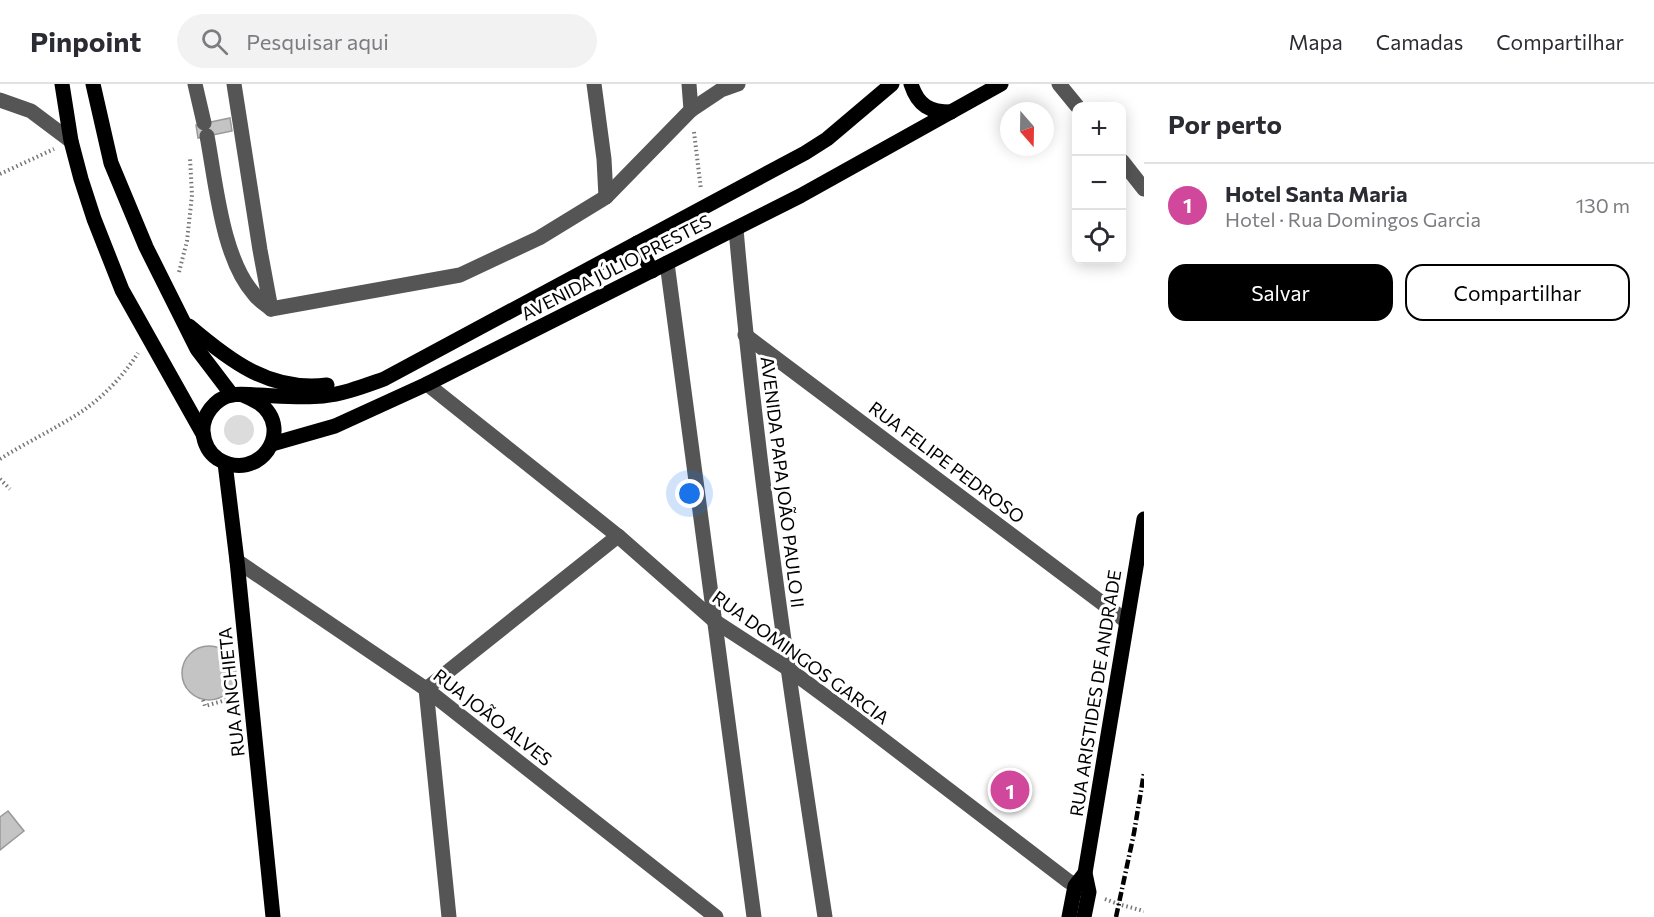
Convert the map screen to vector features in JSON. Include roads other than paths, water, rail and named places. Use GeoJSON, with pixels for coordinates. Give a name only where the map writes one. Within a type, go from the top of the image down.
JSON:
{"type":"FeatureCollection","features":[{"type":"Feature","properties":{"kind":"main road"},"geometry":{"type":"LineString","coordinates":[[62,84],[71,141],[81,179],[122,290],[214,456],[225,463],[236,466],[257,461],[266,454],[272,444],[273,423],[267,411],[259,403],[237,395],[197,349],[146,247],[111,163],[93,84]]}},
{"type":"Feature","properties":{"kind":"main road","name":"AVENIDA JÚLIO PRESTES"},"geometry":{"type":"LineString","coordinates":[[237,395],[323,396],[354,390],[384,379],[805,153],[827,139],[892,84]]}},
{"type":"Feature","properties":{"kind":"main road"},"geometry":{"type":"LineString","coordinates":[[911,84],[922,104],[929,109],[951,112]]}},
{"type":"Feature","properties":{"kind":"main road","name":"AVENIDA JÚLIO PRESTES"},"geometry":{"type":"LineString","coordinates":[[967,103],[980,84]]}},
{"type":"Feature","properties":{"kind":"main road","name":"AVENIDA JÚLIO PRESTES"},"geometry":{"type":"LineString","coordinates":[[272,444],[335,426],[427,384],[800,196],[1001,84]]}},
{"type":"Feature","properties":{"kind":"main road"},"geometry":{"type":"LineString","coordinates":[[637,243],[652,271]]}},
{"type":"Feature","properties":{"kind":"main road"},"geometry":{"type":"LineString","coordinates":[[184,321],[218,350],[242,366],[284,384],[315,387],[384,379]]}},
{"type":"Feature","properties":{"kind":"main road"},"geometry":{"type":"LineString","coordinates":[[203,435],[203,424],[213,405],[222,398],[237,395]]}},
{"type":"Feature","properties":{"kind":"main road","name":"RUA ANCHIETA"},"geometry":{"type":"LineString","coordinates":[[225,463],[273,917]]}},
{"type":"Feature","properties":{"kind":"main road","name":"RUA ARISTIDES DE ANDRADE"},"geometry":{"type":"LineString","coordinates":[[1069,917],[1082,889],[1144,519]]}},
{"type":"Feature","properties":{"kind":"main road","name":"RUA ARISTIDES DE ANDRADE"},"geometry":{"type":"LineString","coordinates":[[1082,889],[1084,917]]}},
{"type":"Feature","properties":{"kind":"street"},"geometry":{"type":"LineString","coordinates":[[195,84],[229,247],[239,274],[254,294],[271,309]]}},
{"type":"Feature","properties":{"kind":"street"},"geometry":{"type":"LineString","coordinates":[[234,84],[271,309]]}},
{"type":"Feature","properties":{"kind":"street"},"geometry":{"type":"LineString","coordinates":[[594,84],[604,159],[606,197]]}},
{"type":"Feature","properties":{"kind":"street"},"geometry":{"type":"LineString","coordinates":[[689,84],[691,110]]}},
{"type":"Feature","properties":{"kind":"street"},"geometry":{"type":"LineString","coordinates":[[271,309],[460,275],[539,238],[606,197],[691,110],[721,90],[738,84]]}},
{"type":"Feature","properties":{"kind":"street"},"geometry":{"type":"LineString","coordinates":[[1059,84],[1074,102]]}},
{"type":"Feature","properties":{"kind":"street"},"geometry":{"type":"LineString","coordinates":[[0,100],[31,111],[71,141]]}},
{"type":"Feature","properties":{"kind":"street"},"geometry":{"type":"LineString","coordinates":[[1126,166],[1144,189]]}},
{"type":"Feature","properties":{"kind":"street","name":"AVENIDA PAPA JOÃO PAULO II"},"geometry":{"type":"LineString","coordinates":[[736,229],[745,335],[787,668],[825,917]]}},
{"type":"Feature","properties":{"kind":"street"},"geometry":{"type":"LineString","coordinates":[[667,263],[754,917]]}},
{"type":"Feature","properties":{"kind":"street","name":"RUA FELIPE PEDROSO"},"geometry":{"type":"LineString","coordinates":[[745,335],[1126,621]]}},
{"type":"Feature","properties":{"kind":"street","name":"RUA DOMINGOS GARCIA"},"geometry":{"type":"LineString","coordinates":[[427,384],[618,536],[716,622],[787,668],[1082,889]]}},
{"type":"Feature","properties":{"kind":"street"},"geometry":{"type":"LineString","coordinates":[[449,917],[426,689],[618,536]]}},
{"type":"Feature","properties":{"kind":"street","name":"RUA JOÃO ALVES"},"geometry":{"type":"LineString","coordinates":[[237,561],[426,689],[716,917]]}},
{"type":"Feature","properties":{"kind":"railway"},"geometry":{"type":"LineString","coordinates":[[1116,917],[1144,773]]}},
{"type":"Feature","properties":{"kind":"place","name":"Hotel Santa Maria"},"geometry":{"type":"Point","coordinates":[1010,790]}}]}
